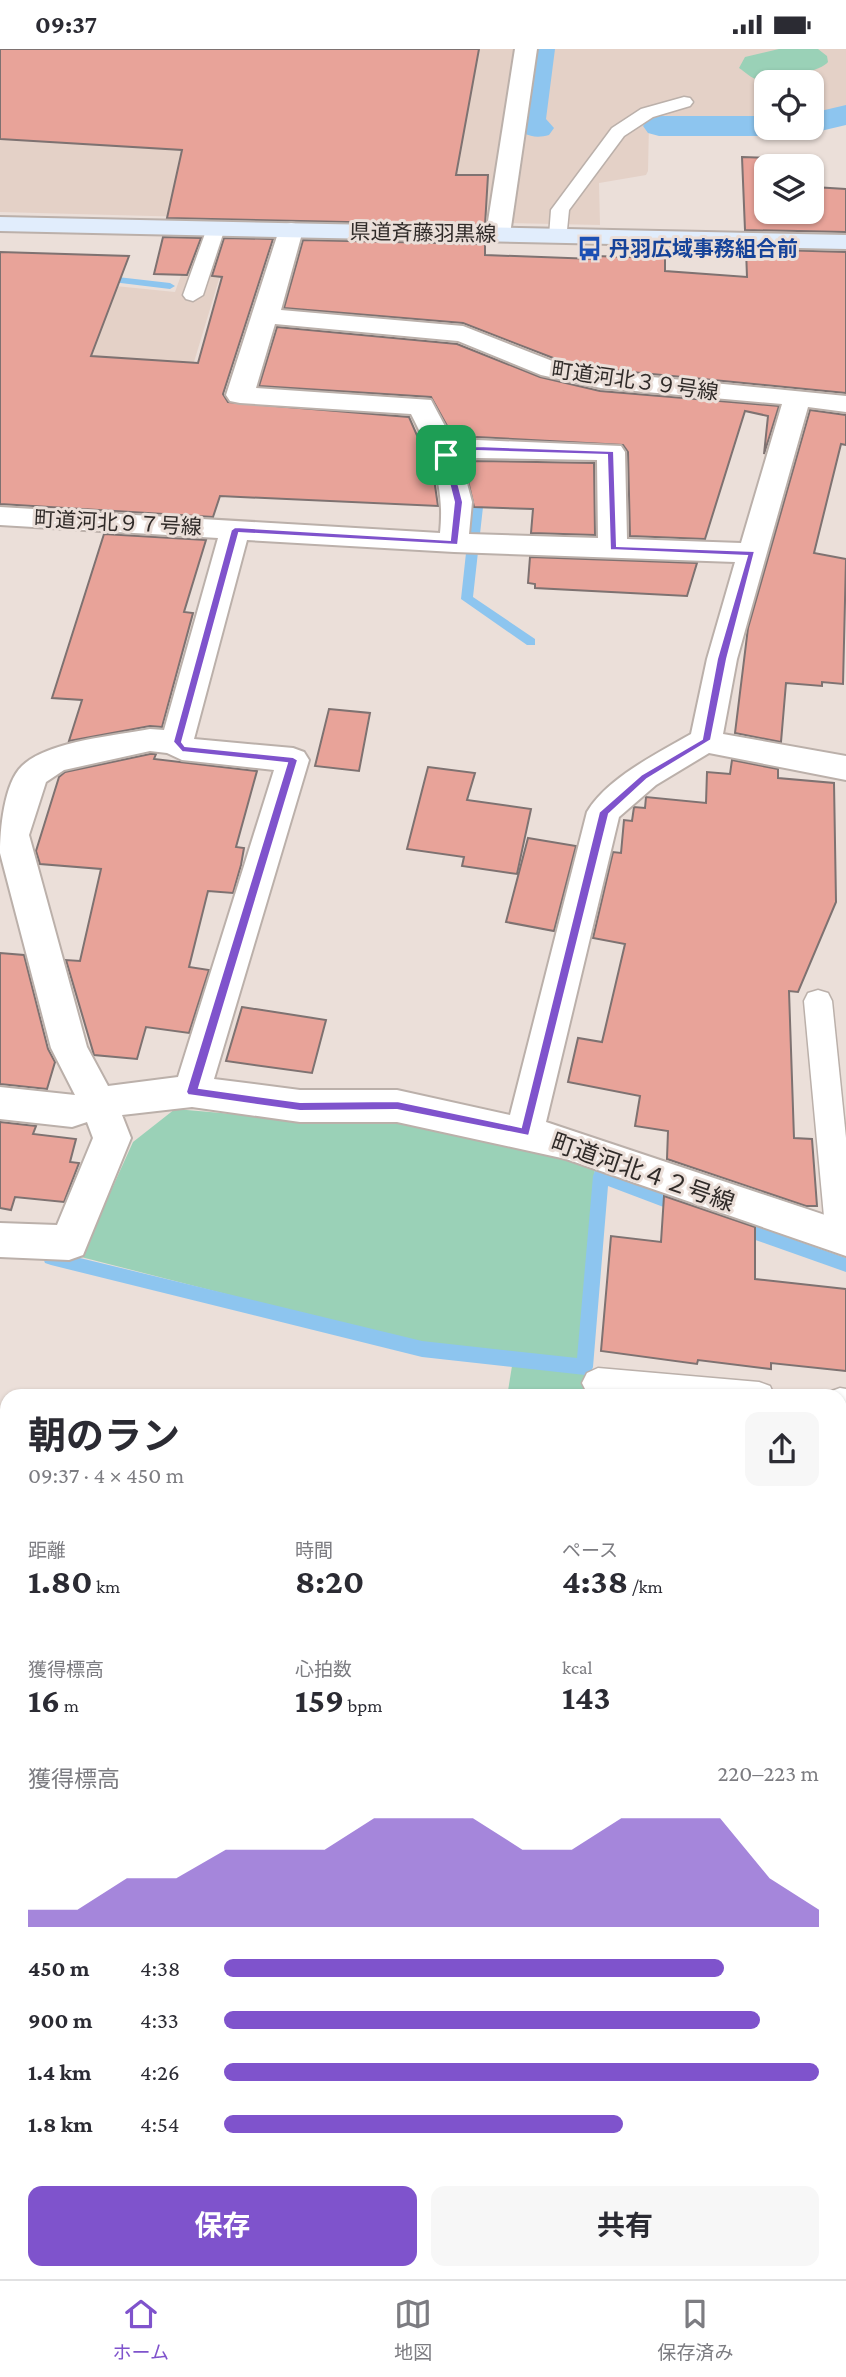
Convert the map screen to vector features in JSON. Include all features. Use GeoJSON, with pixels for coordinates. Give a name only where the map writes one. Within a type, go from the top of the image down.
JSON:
{"type":"FeatureCollection","features":[{"type":"Feature","properties":{"kind":"main road","name":"県道斉藤羽黒線"},"geometry":{"type":"LineString","coordinates":[[0,224],[846,242]]}},
{"type":"Feature","properties":{"kind":"street"},"geometry":{"type":"LineString","coordinates":[[498,234],[526,49]]}},
{"type":"Feature","properties":{"kind":"street"},"geometry":{"type":"LineString","coordinates":[[291,230],[267,315],[259,330],[240,395],[421,406],[446,455],[458,502],[454,543]]}},
{"type":"Feature","properties":{"kind":"street","name":"町道河北３９号線"},"geometry":{"type":"LineString","coordinates":[[267,315],[300,321],[449,331],[478,338],[540,368],[590,379],[846,404]]}},
{"type":"Feature","properties":{"kind":"street"},"geometry":{"type":"LineString","coordinates":[[525,1132],[604,812],[644,777],[706,740],[722,659],[797,398]]}},
{"type":"Feature","properties":{"kind":"street"},"geometry":{"type":"LineString","coordinates":[[446,455],[477,449],[611,452],[613,548]]}},
{"type":"Feature","properties":{"kind":"street","name":"町道河北９７号線"},"geometry":{"type":"LineString","coordinates":[[0,516],[454,543],[752,553]]}},
{"type":"Feature","properties":{"kind":"street"},"geometry":{"type":"LineString","coordinates":[[177,742],[235,530]]}},
{"type":"Feature","properties":{"kind":"street"},"geometry":{"type":"LineString","coordinates":[[0,1240],[69,1243],[112,1138],[98,1103],[69,1048],[10,857],[12,835],[32,775],[55,760],[150,740],[177,742]]}},
{"type":"Feature","properties":{"kind":"street"},"geometry":{"type":"LineString","coordinates":[[706,740],[725,747],[846,768]]}},
{"type":"Feature","properties":{"kind":"street"},"geometry":{"type":"LineString","coordinates":[[177,742],[182,749],[293,760],[192,1092]]}},
{"type":"Feature","properties":{"kind":"street","name":"町道河北４２号線"},"geometry":{"type":"LineString","coordinates":[[0,1103],[72,1111],[98,1103],[155,1094],[192,1092],[300,1106],[397,1106],[567,1143],[843,1238]]}},
{"type":"Feature","properties":{"kind":"lane"},"geometry":{"type":"LineString","coordinates":[[559,236],[560,210],[618,132],[642,116],[684,102]]}},
{"type":"Feature","properties":{"kind":"lane"},"geometry":{"type":"LineString","coordinates":[[194,295],[216,228]]}},
{"type":"Feature","properties":{"kind":"lane"},"geometry":{"type":"LineString","coordinates":[[818,1001],[843,1238]]}},
{"type":"Feature","properties":{"kind":"lane"},"geometry":{"type":"LineString","coordinates":[[598,1383],[667,1389]]}},
{"type":"Feature","properties":{"kind":"shaded area"},"geometry":{"type":"Polygon","coordinates":[[[0,49],[517,49],[490,225],[0,212],[0,49]]]}},
{"type":"Feature","properties":{"kind":"shaded area"},"geometry":{"type":"Polygon","coordinates":[[[542,49],[846,49],[846,114],[824,119],[824,70],[754,70],[754,124],[649,124],[648,171],[646,175],[599,183],[600,225],[507,223],[521,130],[534,130],[531,123],[542,49]]]}},
{"type":"Feature","properties":{"kind":"shaded area"},"geometry":{"type":"Polygon","coordinates":[[[193,242],[230,243],[148,514],[0,504],[0,281],[55,280],[175,292],[193,242]]]}},
{"type":"Feature","properties":{"kind":"green space"},"geometry":{"type":"Polygon","coordinates":[[[779,49],[818,49],[827,56],[828,62],[814,70],[754,70],[754,78],[739,68],[745,57],[779,49]]]}},
{"type":"Feature","properties":{"kind":"green space"},"geometry":{"type":"Polygon","coordinates":[[[175,1109],[289,1119],[387,1117],[538,1147],[595,1168],[582,1361],[422,1344],[81,1257],[133,1142],[175,1109]]]}},
{"type":"Feature","properties":{"kind":"green space"},"geometry":{"type":"Polygon","coordinates":[[[512,1366],[594,1374],[593,1389],[508,1389],[512,1366]]]}},
{"type":"Feature","properties":{"kind":"building"},"geometry":{"type":"Polygon","coordinates":[[[0,49],[479,49],[456,175],[488,175],[485,225],[167,218],[182,150],[0,139],[0,49]]]}},
{"type":"Feature","properties":{"kind":"building"},"geometry":{"type":"Polygon","coordinates":[[[742,157],[754,157],[754,224],[824,224],[824,188],[846,189],[846,232],[745,230],[742,157]]]}},
{"type":"Feature","properties":{"kind":"building"},"geometry":{"type":"Polygon","coordinates":[[[163,237],[201,238],[187,275],[154,274],[163,237]]]}},
{"type":"Feature","properties":{"kind":"building"},"geometry":{"type":"Polygon","coordinates":[[[224,238],[273,239],[223,394],[228,402],[409,417],[433,472],[438,506],[220,496],[213,517],[0,504],[0,252],[129,256],[91,356],[198,363],[222,277],[212,276],[224,238]]]}},
{"type":"Feature","properties":{"kind":"building"},"geometry":{"type":"Polygon","coordinates":[[[303,240],[485,244],[485,255],[594,259],[594,256],[665,258],[665,271],[747,277],[746,249],[846,252],[846,393],[601,369],[561,361],[463,323],[284,308],[303,240]]]}},
{"type":"Feature","properties":{"kind":"building"},"geometry":{"type":"Polygon","coordinates":[[[277,327],[457,344],[540,377],[600,391],[779,406],[764,454],[768,416],[745,411],[705,539],[630,536],[628,452],[623,445],[477,437],[456,442],[431,397],[259,386],[277,327]]]}},
{"type":"Feature","properties":{"kind":"building"},"geometry":{"type":"Polygon","coordinates":[[[810,410],[846,415],[846,445],[841,444],[814,553],[846,559],[843,684],[822,682],[822,686],[786,683],[781,742],[735,733],[748,628],[810,410]]]}},
{"type":"Feature","properties":{"kind":"building"},"geometry":{"type":"Polygon","coordinates":[[[464,463],[594,463],[595,535],[531,533],[533,509],[474,507],[464,463]]]}},
{"type":"Feature","properties":{"kind":"building"},"geometry":{"type":"Polygon","coordinates":[[[104,534],[206,540],[184,612],[193,613],[162,727],[150,726],[69,741],[82,700],[52,698],[104,534]]]}},
{"type":"Feature","properties":{"kind":"building"},"geometry":{"type":"Polygon","coordinates":[[[530,557],[697,563],[687,596],[535,588],[535,584],[528,583],[530,557]]]}},
{"type":"Feature","properties":{"kind":"building"},"geometry":{"type":"Polygon","coordinates":[[[329,709],[370,713],[359,771],[315,766],[329,709]]]}},
{"type":"Feature","properties":{"kind":"building"},"geometry":{"type":"Polygon","coordinates":[[[156,754],[154,759],[257,771],[236,847],[244,848],[241,865],[233,893],[208,891],[189,967],[209,970],[189,1033],[146,1027],[137,1059],[94,1055],[66,960],[80,961],[101,869],[40,864],[36,851],[59,777],[65,772],[156,754]]]}},
{"type":"Feature","properties":{"kind":"building"},"geometry":{"type":"Polygon","coordinates":[[[732,760],[778,769],[778,778],[834,783],[836,902],[798,992],[789,991],[794,1138],[812,1139],[817,1206],[806,1206],[667,1159],[668,1131],[635,1126],[640,1096],[568,1082],[578,1038],[602,1042],[625,944],[593,938],[613,852],[621,853],[624,820],[632,821],[634,807],[645,808],[646,797],[706,803],[707,772],[730,774],[732,760]]]}},
{"type":"Feature","properties":{"kind":"building"},"geometry":{"type":"Polygon","coordinates":[[[428,767],[475,773],[467,800],[531,809],[517,874],[462,866],[464,857],[407,849],[428,767]]]}},
{"type":"Feature","properties":{"kind":"building"},"geometry":{"type":"Polygon","coordinates":[[[528,838],[576,846],[554,931],[506,922],[528,838]]]}},
{"type":"Feature","properties":{"kind":"building"},"geometry":{"type":"Polygon","coordinates":[[[0,953],[24,955],[48,1049],[55,1062],[47,1089],[0,1084],[0,953]]]}},
{"type":"Feature","properties":{"kind":"building"},"geometry":{"type":"Polygon","coordinates":[[[242,1007],[326,1020],[312,1073],[226,1061],[242,1007]]]}},
{"type":"Feature","properties":{"kind":"building"},"geometry":{"type":"Polygon","coordinates":[[[0,1122],[36,1126],[33,1134],[76,1139],[70,1162],[79,1163],[64,1202],[15,1197],[11,1210],[0,1208],[0,1122]]]}},
{"type":"Feature","properties":{"kind":"building"},"geometry":{"type":"Polygon","coordinates":[[[664,1196],[755,1227],[755,1279],[846,1289],[846,1371],[771,1363],[771,1369],[698,1360],[697,1364],[601,1351],[611,1236],[661,1242],[664,1196]]]}},
{"type":"Feature","properties":{"kind":"waterway"},"geometry":{"type":"LineString","coordinates":[[538,128],[529,123],[540,49]]}},
{"type":"Feature","properties":{"kind":"waterway"},"geometry":{"type":"LineString","coordinates":[[824,120],[846,115]]}},
{"type":"Feature","properties":{"kind":"waterway"},"geometry":{"type":"LineString","coordinates":[[659,126],[754,126]]}},
{"type":"Feature","properties":{"kind":"waterway"},"geometry":{"type":"LineString","coordinates":[[100,278],[170,286]]}},
{"type":"Feature","properties":{"kind":"waterway"},"geometry":{"type":"LineString","coordinates":[[448,422],[469,467],[478,498],[467,599],[531,642]]}},
{"type":"Feature","properties":{"kind":"waterway"},"geometry":{"type":"LineString","coordinates":[[51,1258],[422,1349],[585,1367],[601,1176],[682,1207]]}},
{"type":"Feature","properties":{"kind":"waterway"},"geometry":{"type":"LineString","coordinates":[[736,1226],[846,1265]]}},
{"type":"Feature","properties":{"kind":"place","name":"丹羽広域事務組合前"},"geometry":{"type":"Point","coordinates":[589,249]}},
{"type":"Feature","properties":{"kind":"route"},"geometry":{"type":"LineString","coordinates":[[477,449],[611,452],[613,548],[752,553],[722,659],[706,740],[644,777],[604,812],[525,1132],[397,1106],[300,1106],[192,1092],[293,760],[182,749],[177,742],[235,530],[454,543],[458,502],[446,455],[477,449]]}}]}
